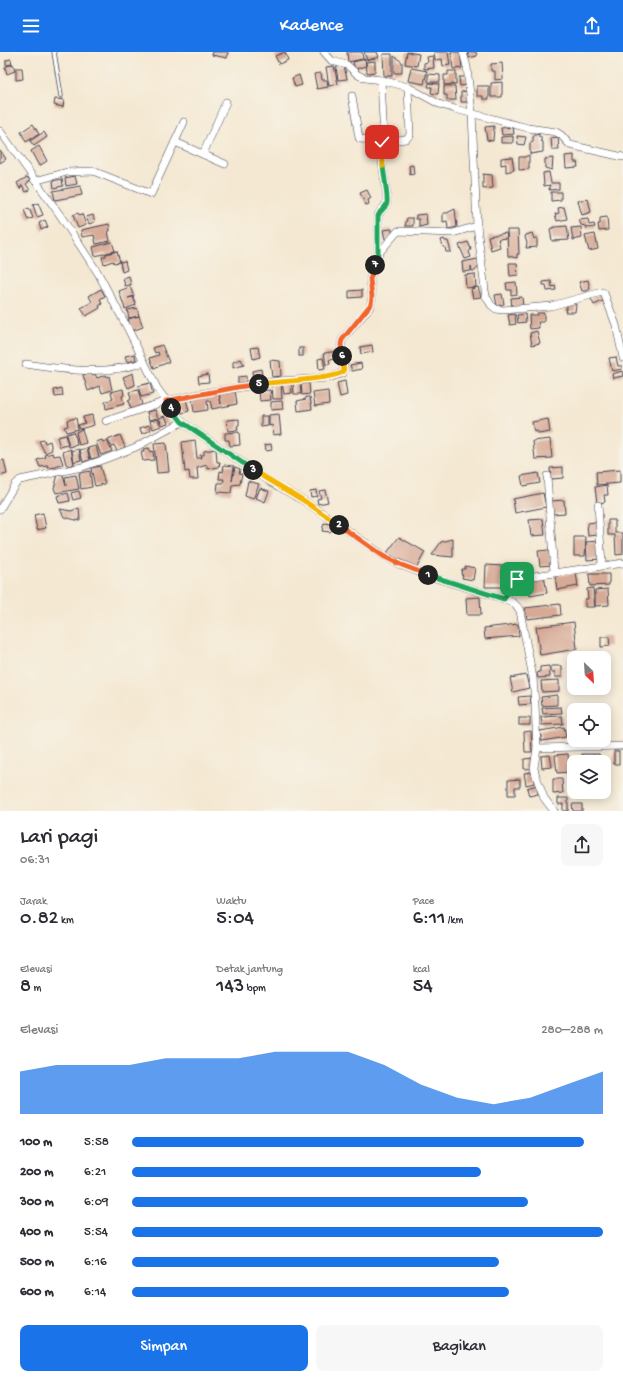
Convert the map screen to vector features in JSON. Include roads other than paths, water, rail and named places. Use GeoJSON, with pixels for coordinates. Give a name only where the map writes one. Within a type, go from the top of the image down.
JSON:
{"type":"FeatureCollection","features":[{"type":"Feature","properties":{"kind":"street"},"geometry":{"type":"LineString","coordinates":[[324,52],[332,61],[347,65],[362,77],[408,87],[439,104],[528,128],[556,132],[561,135],[570,146],[623,157]]}},
{"type":"Feature","properties":{"kind":"street"},"geometry":{"type":"LineString","coordinates":[[463,52],[467,67],[472,113],[477,226],[486,296],[491,305],[496,309],[503,310],[551,306],[604,292],[616,325],[623,358]]}},
{"type":"Feature","properties":{"kind":"street"},"geometry":{"type":"LineString","coordinates":[[106,421],[166,401],[238,387],[279,381],[328,378],[343,373],[344,368],[341,342],[371,304],[372,297],[370,279],[378,254],[378,216],[380,210],[385,207],[387,201],[381,144],[384,141],[381,80]]}},
{"type":"Feature","properties":{"kind":"street"},"geometry":{"type":"LineString","coordinates":[[352,96],[360,139],[384,141],[406,139],[410,135],[408,87]]}},
{"type":"Feature","properties":{"kind":"street"},"geometry":{"type":"LineString","coordinates":[[203,154],[226,102]]}},
{"type":"Feature","properties":{"kind":"street"},"geometry":{"type":"LineString","coordinates":[[35,180],[67,172],[93,170],[151,194],[184,122]]}},
{"type":"Feature","properties":{"kind":"street"},"geometry":{"type":"LineString","coordinates":[[0,131],[60,215],[98,273],[157,388],[182,422],[268,480],[306,502],[383,556],[430,576],[511,601],[518,606],[533,678],[536,748],[534,768],[544,798],[554,811]]}},
{"type":"Feature","properties":{"kind":"street"},"geometry":{"type":"LineString","coordinates":[[175,142],[225,164]]}},
{"type":"Feature","properties":{"kind":"street"},"geometry":{"type":"LineString","coordinates":[[378,254],[398,231],[453,233],[477,226]]}},
{"type":"Feature","properties":{"kind":"street"},"geometry":{"type":"LineString","coordinates":[[26,364],[64,370],[94,371],[134,366],[144,362]]}},
{"type":"Feature","properties":{"kind":"street"},"geometry":{"type":"LineString","coordinates":[[0,509],[16,484],[23,478],[82,467],[106,459],[136,447],[182,422]]}},
{"type":"Feature","properties":{"kind":"street"},"geometry":{"type":"LineString","coordinates":[[547,476],[554,572]]}},
{"type":"Feature","properties":{"kind":"street"},"geometry":{"type":"LineString","coordinates":[[598,505],[602,565]]}},
{"type":"Feature","properties":{"kind":"street"},"geometry":{"type":"LineString","coordinates":[[504,599],[517,579],[554,572],[623,563]]}},
{"type":"Feature","properties":{"kind":"street"},"geometry":{"type":"LineString","coordinates":[[536,748],[623,746]]}},
{"type":"Feature","properties":{"kind":"lane"},"geometry":{"type":"LineString","coordinates":[[54,52],[61,96]]}}]}
